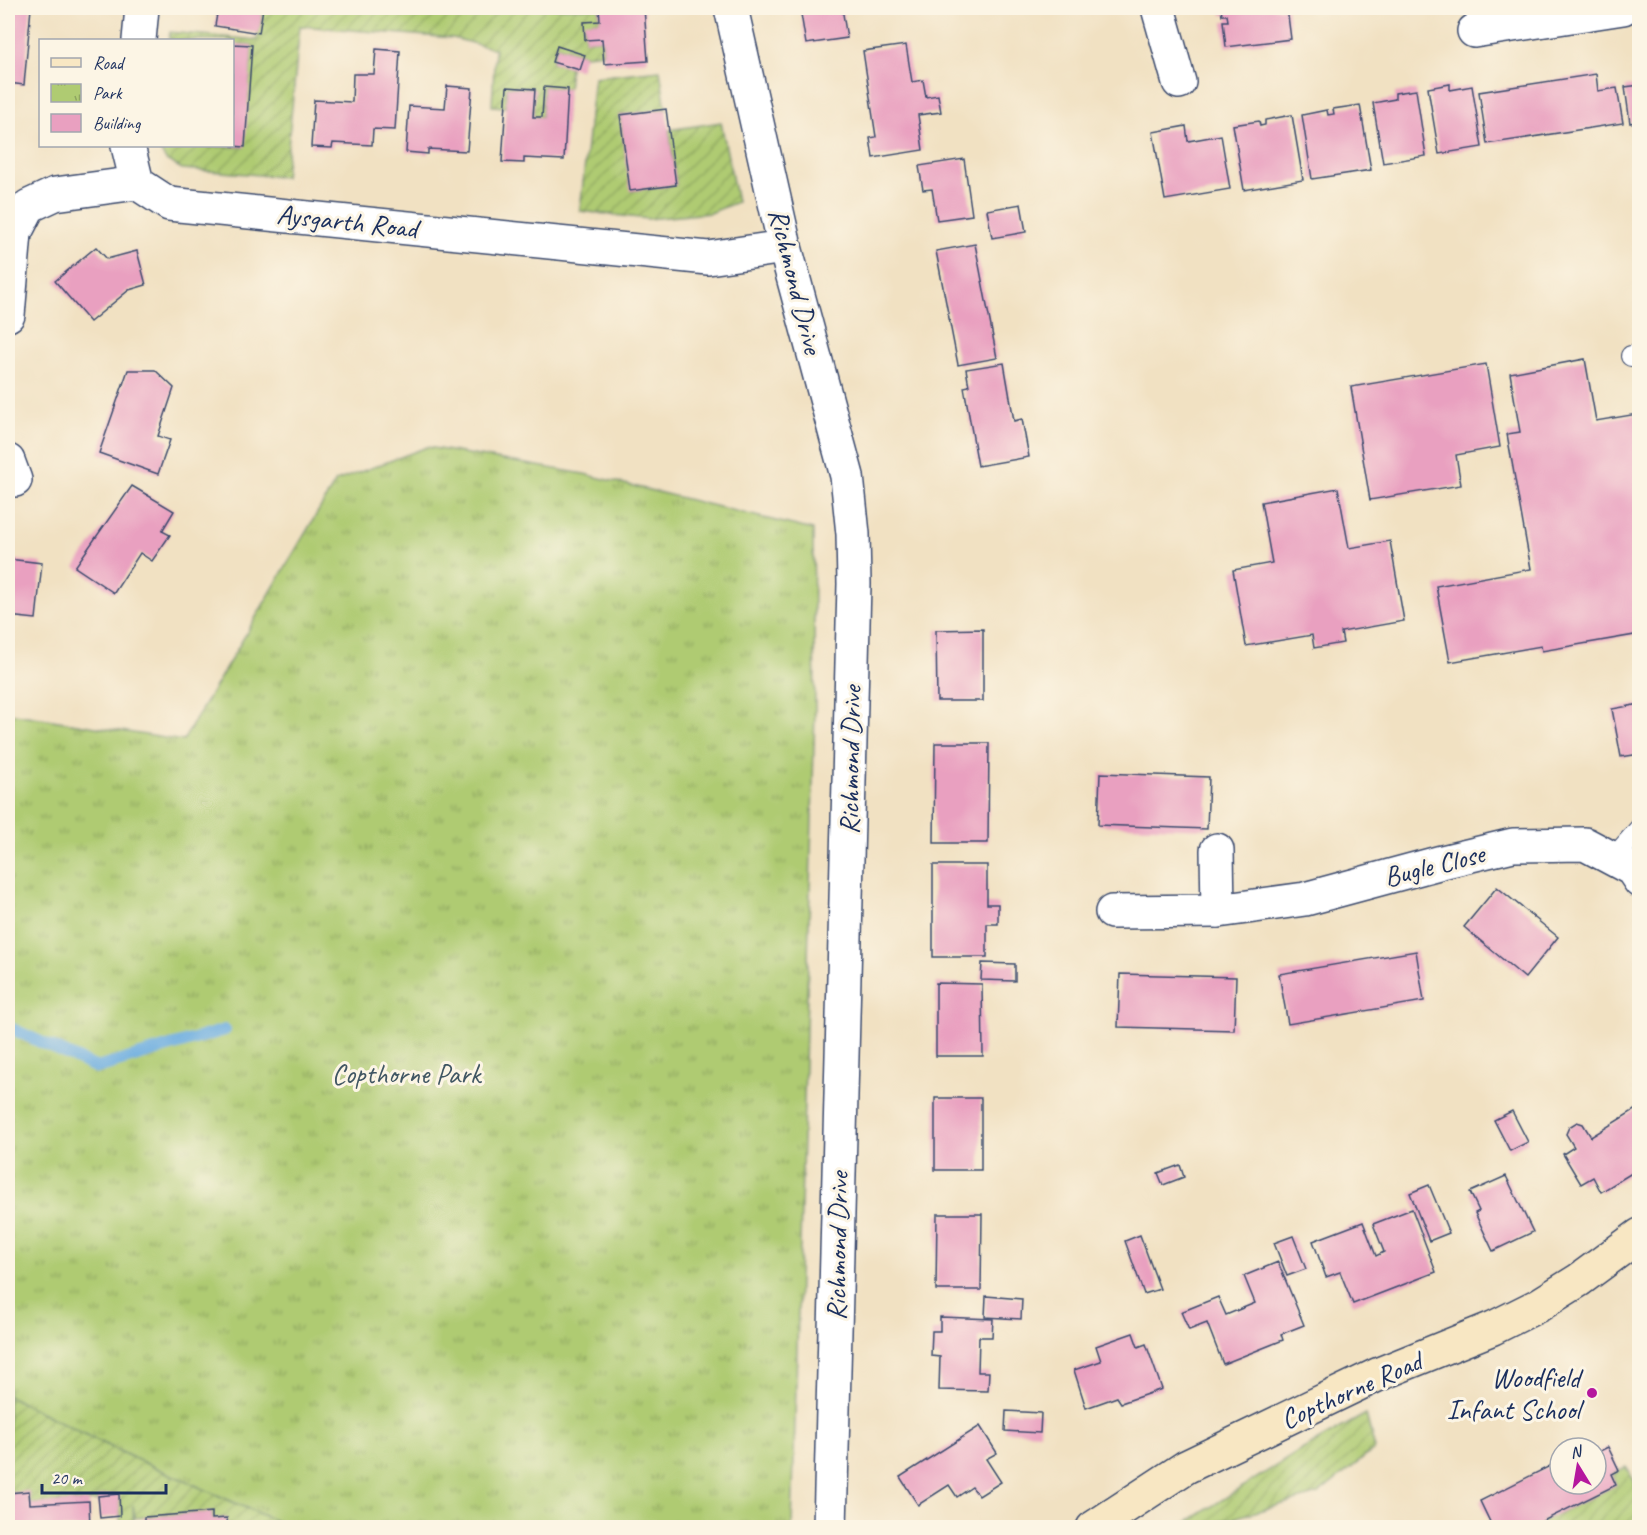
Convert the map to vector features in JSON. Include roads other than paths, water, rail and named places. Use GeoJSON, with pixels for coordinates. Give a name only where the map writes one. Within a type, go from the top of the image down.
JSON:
{"type":"FeatureCollection","features":[{"type":"Feature","properties":{"kind":"main road","name":"Copthorne Road"},"geometry":{"type":"LineString","coordinates":[[1093,1527],[1186,1467],[1377,1375],[1492,1328],[1539,1305],[1579,1280],[1640,1235]]}},
{"type":"Feature","properties":{"kind":"street"},"geometry":{"type":"LineString","coordinates":[[139,39],[142,8]]}},
{"type":"Feature","properties":{"kind":"street","name":"Richmond Drive"},"geometry":{"type":"LineString","coordinates":[[731,8],[785,247],[847,476],[854,554],[830,1527]]}},
{"type":"Feature","properties":{"kind":"street"},"geometry":{"type":"LineString","coordinates":[[1158,8],[1179,82]]}},
{"type":"Feature","properties":{"kind":"street"},"geometry":{"type":"LineString","coordinates":[[1473,30],[1556,13],[1623,8]]}},
{"type":"Feature","properties":{"kind":"street"},"geometry":{"type":"LineString","coordinates":[[8,315],[15,233],[29,206],[55,194],[137,183],[128,147]]}},
{"type":"Feature","properties":{"kind":"street","name":"Aysgarth Road"},"geometry":{"type":"LineString","coordinates":[[137,183],[169,204],[708,258],[785,247]]}},
{"type":"Feature","properties":{"kind":"street","name":"Bugle Close"},"geometry":{"type":"LineString","coordinates":[[1112,912],[1218,911],[1305,899],[1513,845],[1585,844],[1632,869],[1640,881]]}},
{"type":"Feature","properties":{"kind":"street"},"geometry":{"type":"LineString","coordinates":[[1217,850],[1218,911]]}},
{"type":"Feature","properties":{"kind":"lane"},"geometry":{"type":"LineString","coordinates":[[1613,860],[1640,828]]}},
{"type":"Feature","properties":{"kind":"waterway"},"geometry":{"type":"LineString","coordinates":[[8,1027],[97,1068],[225,1030]]}},
{"type":"Feature","properties":{"kind":"place","name":"Woodfield Infant School"},"geometry":{"type":"Point","coordinates":[1592,1393]}},
{"type":"Feature","properties":{"kind":"park label","name":"Copthorne Park"},"geometry":{"type":"Point","coordinates":[406,1073]}}]}
